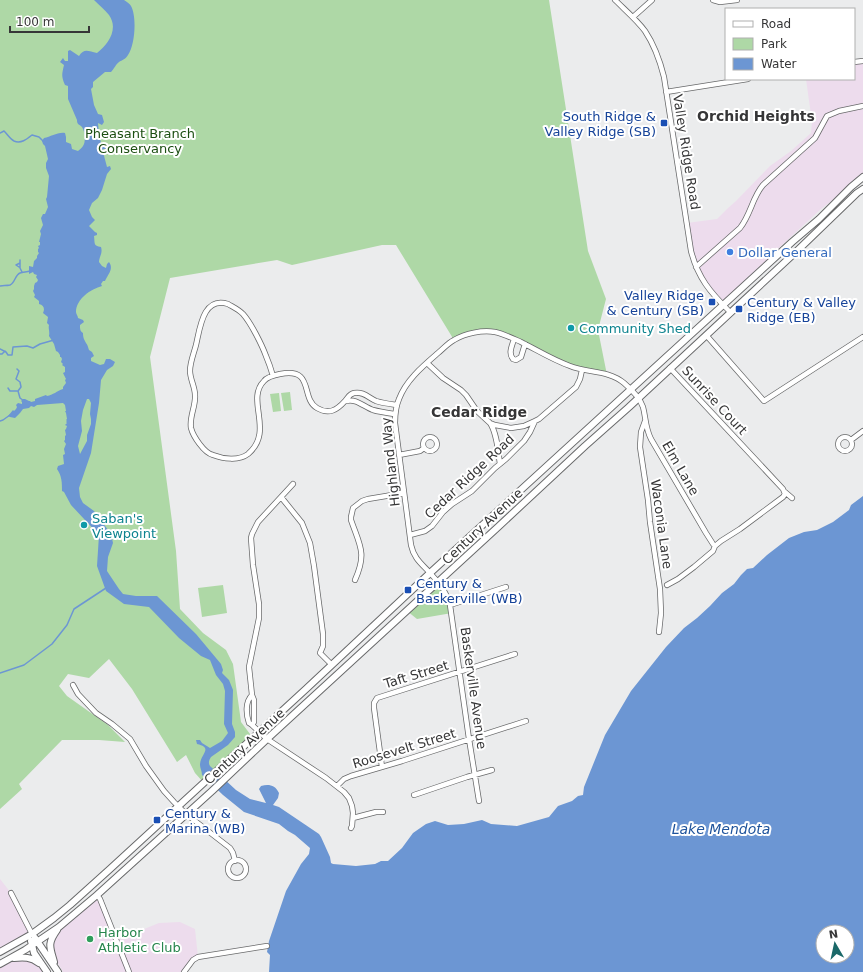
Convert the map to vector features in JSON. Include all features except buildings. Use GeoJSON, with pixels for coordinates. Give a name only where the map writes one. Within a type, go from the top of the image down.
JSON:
{"type":"FeatureCollection","features":[{"type":"Feature","properties":{"kind":"main road","name":"Century Avenue"},"geometry":{"type":"LineString","coordinates":[[0,952],[32,934],[70,905],[863,177]]}},
{"type":"Feature","properties":{"kind":"main road","name":"Century Avenue"},"geometry":{"type":"LineString","coordinates":[[0,964],[59,927],[97,895],[209,794],[863,189]]}},
{"type":"Feature","properties":{"kind":"main road"},"geometry":{"type":"LineString","coordinates":[[57,971],[50,946],[51,940],[59,927]]}},
{"type":"Feature","properties":{"kind":"main road"},"geometry":{"type":"LineString","coordinates":[[32,934],[57,971]]}},
{"type":"Feature","properties":{"kind":"main road"},"geometry":{"type":"LineString","coordinates":[[32,934],[34,953],[47,972]]}},
{"type":"Feature","properties":{"kind":"main road"},"geometry":{"type":"LineString","coordinates":[[10,958],[27,957],[42,964]]}},
{"type":"Feature","properties":{"kind":"street","name":"Valley Ridge Road"},"geometry":{"type":"LineString","coordinates":[[615,0],[644,30],[656,50],[662,67],[691,251],[696,267],[705,284],[723,306],[730,312]]}},
{"type":"Feature","properties":{"kind":"street"},"geometry":{"type":"LineString","coordinates":[[633,18],[652,0]]}},
{"type":"Feature","properties":{"kind":"street"},"geometry":{"type":"LineString","coordinates":[[713,0],[726,2],[737,0]]}},
{"type":"Feature","properties":{"kind":"street"},"geometry":{"type":"LineString","coordinates":[[666,92],[742,80]]}},
{"type":"Feature","properties":{"kind":"street"},"geometry":{"type":"LineString","coordinates":[[696,267],[740,228],[747,217],[758,190],[815,138],[827,116],[839,111],[863,106]]}},
{"type":"Feature","properties":{"kind":"street"},"geometry":{"type":"LineString","coordinates":[[274,376],[266,356],[250,325],[242,314],[232,306],[223,303],[217,303],[205,312],[190,374],[195,394],[191,427],[202,448],[206,452],[213,456],[230,459],[246,455],[254,448],[260,433],[258,391],[264,380],[274,376],[291,373],[302,378],[305,382],[309,398],[313,406],[327,412],[336,410],[346,401],[349,396],[356,392],[365,394],[378,401],[397,405]]}},
{"type":"Feature","properties":{"kind":"street","name":"Highland Way"},"geometry":{"type":"LineString","coordinates":[[438,582],[425,569],[414,554],[411,546],[396,434],[395,414],[398,399],[406,385],[427,362],[454,340],[468,334],[484,331],[493,332],[503,334],[525,344],[562,364],[614,377],[625,384],[638,398]]}},
{"type":"Feature","properties":{"kind":"street"},"geometry":{"type":"LineString","coordinates":[[706,335],[764,401],[863,337]]}},
{"type":"Feature","properties":{"kind":"street"},"geometry":{"type":"LineString","coordinates":[[514,339],[510,352],[513,359],[518,359],[521,357],[525,344]]}},
{"type":"Feature","properties":{"kind":"street"},"geometry":{"type":"LineString","coordinates":[[427,362],[443,378],[461,390],[477,411],[490,423],[494,431],[500,464]]}},
{"type":"Feature","properties":{"kind":"street","name":"Sunrise Court"},"geometry":{"type":"LineString","coordinates":[[670,368],[792,498]]}},
{"type":"Feature","properties":{"kind":"street","name":"Cedar Ridge Road"},"geometry":{"type":"LineString","coordinates":[[410,534],[425,531],[432,526],[443,512],[452,504],[472,491],[506,459],[527,436],[535,421],[576,387],[582,370]]}},
{"type":"Feature","properties":{"kind":"street","name":"Elm Lane"},"geometry":{"type":"LineString","coordinates":[[638,398],[642,405],[647,429],[651,439],[715,546]]}},
{"type":"Feature","properties":{"kind":"street"},"geometry":{"type":"LineString","coordinates":[[346,401],[351,400],[364,404],[371,409],[395,414]]}},
{"type":"Feature","properties":{"kind":"street","name":"Waconia Lane"},"geometry":{"type":"LineString","coordinates":[[645,419],[641,432],[640,447],[660,590],[661,613],[659,632]]}},
{"type":"Feature","properties":{"kind":"street"},"geometry":{"type":"LineString","coordinates":[[490,423],[511,428],[524,426],[535,421]]}},
{"type":"Feature","properties":{"kind":"street"},"geometry":{"type":"LineString","coordinates":[[851,440],[863,432]]}},
{"type":"Feature","properties":{"kind":"street"},"geometry":{"type":"LineString","coordinates":[[399,455],[420,451],[424,448]]}},
{"type":"Feature","properties":{"kind":"street"},"geometry":{"type":"LineString","coordinates":[[252,724],[254,722],[254,700],[252,695],[249,667],[259,618],[259,604],[253,565],[251,538],[258,522],[293,484]]}},
{"type":"Feature","properties":{"kind":"street"},"geometry":{"type":"LineString","coordinates":[[667,585],[694,567],[713,551],[715,546],[783,497],[785,492]]}},
{"type":"Feature","properties":{"kind":"street"},"geometry":{"type":"LineString","coordinates":[[355,580],[359,572],[362,554],[360,541],[351,517],[353,508],[362,501],[368,499],[404,494]]}},
{"type":"Feature","properties":{"kind":"street"},"geometry":{"type":"LineString","coordinates":[[281,497],[302,523],[310,543],[324,634],[323,646],[320,653],[332,666]]}},
{"type":"Feature","properties":{"kind":"street","name":"Baskerville Avenue"},"geometry":{"type":"LineString","coordinates":[[438,582],[447,594],[450,605],[479,801]]}},
{"type":"Feature","properties":{"kind":"street"},"geometry":{"type":"LineString","coordinates":[[450,605],[506,587]]}},
{"type":"Feature","properties":{"kind":"street","name":"Taft Street"},"geometry":{"type":"LineString","coordinates":[[382,766],[374,705],[375,700],[378,697],[515,654]]}},
{"type":"Feature","properties":{"kind":"street"},"geometry":{"type":"LineString","coordinates":[[73,685],[78,694],[96,713],[130,739],[150,772],[164,791],[186,814],[230,848],[235,861]]}},
{"type":"Feature","properties":{"kind":"street"},"geometry":{"type":"LineString","coordinates":[[252,695],[248,700],[247,713],[249,723],[252,724],[267,739],[344,792],[349,798],[352,806],[353,818],[351,828]]}},
{"type":"Feature","properties":{"kind":"street","name":"Roosevelt Street"},"geometry":{"type":"LineString","coordinates":[[337,786],[349,777],[526,721]]}},
{"type":"Feature","properties":{"kind":"street"},"geometry":{"type":"LineString","coordinates":[[414,796],[492,770]]}},
{"type":"Feature","properties":{"kind":"street"},"geometry":{"type":"LineString","coordinates":[[353,818],[376,812],[383,812]]}},
{"type":"Feature","properties":{"kind":"street"},"geometry":{"type":"LineString","coordinates":[[10,893],[32,934]]}},
{"type":"Feature","properties":{"kind":"street"},"geometry":{"type":"LineString","coordinates":[[97,895],[103,906],[129,972]]}},
{"type":"Feature","properties":{"kind":"street"},"geometry":{"type":"LineString","coordinates":[[184,972],[193,960],[198,957],[267,946]]}},
{"type":"Feature","properties":{"kind":"shaded area"},"geometry":{"type":"Polygon","coordinates":[[[863,61],[863,177],[821,209],[780,247],[750,280],[723,306],[696,267],[687,223],[717,219],[770,166],[791,151],[811,133],[812,122],[806,80],[855,80],[855,62],[863,61]]]}},
{"type":"Feature","properties":{"kind":"shaded area"},"geometry":{"type":"Polygon","coordinates":[[[0,879],[11,893],[32,934],[0,952],[0,879]]]}},
{"type":"Feature","properties":{"kind":"shaded area"},"geometry":{"type":"Polygon","coordinates":[[[97,895],[117,940],[159,923],[180,922],[195,929],[198,957],[184,972],[63,972],[51,951],[53,935],[97,895]]]}},
{"type":"Feature","properties":{"kind":"shaded area"},"geometry":{"type":"Polygon","coordinates":[[[10,959],[33,959],[47,972],[0,972],[0,964],[10,959]]]}},
{"type":"Feature","properties":{"kind":"green space","name":"Pheasant Branch Conservancy"},"geometry":{"type":"Polygon","coordinates":[[[0,0],[549,0],[588,251],[606,299],[598,330],[607,375],[582,370],[510,337],[484,331],[454,340],[396,245],[382,245],[292,265],[277,260],[170,278],[150,357],[176,551],[180,609],[203,633],[226,650],[233,664],[241,722],[253,738],[204,783],[195,773],[186,755],[177,762],[132,689],[109,659],[89,678],[68,674],[59,686],[67,696],[108,725],[125,742],[62,740],[19,784],[22,789],[0,809],[0,0]]]}},
{"type":"Feature","properties":{"kind":"green space"},"geometry":{"type":"Polygon","coordinates":[[[290,392],[292,410],[284,411],[281,393],[290,392]]]}},
{"type":"Feature","properties":{"kind":"green space"},"geometry":{"type":"Polygon","coordinates":[[[279,393],[281,411],[273,412],[270,394],[279,393]]]}},
{"type":"Feature","properties":{"kind":"green space"},"geometry":{"type":"Polygon","coordinates":[[[438,582],[444,590],[452,613],[417,619],[407,611],[438,582]]]}},
{"type":"Feature","properties":{"kind":"green space"},"geometry":{"type":"Polygon","coordinates":[[[223,585],[227,613],[202,617],[198,588],[223,585]]]}},
{"type":"Feature","properties":{"kind":"water","name":"Lake Mendota"},"geometry":{"type":"Polygon","coordinates":[[[94,0],[124,0],[131,5],[135,24],[134,38],[127,56],[118,63],[111,72],[105,72],[93,82],[93,87],[91,89],[94,105],[98,114],[102,115],[104,122],[102,125],[98,123],[99,134],[101,143],[105,145],[106,149],[103,149],[103,152],[107,167],[110,166],[111,169],[107,174],[98,198],[92,203],[89,210],[95,220],[89,226],[97,233],[97,235],[94,236],[95,242],[98,247],[101,247],[102,251],[99,262],[106,268],[109,262],[111,267],[105,281],[101,284],[102,286],[93,290],[81,299],[76,312],[78,318],[84,322],[80,325],[80,329],[89,350],[94,356],[91,358],[91,361],[100,365],[104,364],[106,359],[110,359],[115,362],[113,366],[107,370],[101,380],[91,453],[79,488],[80,497],[83,503],[94,511],[111,534],[113,543],[108,557],[107,571],[123,594],[136,596],[157,596],[196,634],[221,664],[223,670],[222,673],[229,680],[233,690],[232,724],[235,737],[228,745],[211,757],[209,762],[210,766],[236,790],[250,799],[266,803],[259,789],[261,786],[267,785],[276,788],[279,793],[278,798],[273,805],[279,807],[319,834],[330,857],[331,863],[333,864],[356,866],[388,861],[402,848],[413,833],[426,824],[435,821],[448,825],[464,824],[482,820],[491,824],[517,826],[549,817],[558,806],[583,795],[584,787],[605,735],[631,691],[666,647],[684,628],[734,584],[747,569],[753,568],[789,538],[804,532],[817,530],[833,522],[849,510],[851,505],[863,496],[863,972],[269,972],[270,955],[267,952],[269,941],[286,891],[301,864],[309,854],[310,848],[279,824],[244,812],[202,775],[200,765],[205,752],[205,747],[197,744],[196,740],[200,740],[210,748],[222,741],[228,733],[224,724],[225,691],[223,684],[216,675],[210,660],[201,656],[179,638],[149,607],[124,604],[106,591],[97,566],[99,535],[71,505],[62,491],[61,477],[57,469],[58,466],[64,464],[63,455],[65,454],[64,449],[66,444],[64,441],[67,426],[65,425],[67,423],[67,419],[65,405],[63,403],[37,405],[34,407],[31,406],[23,409],[15,418],[8,416],[13,410],[14,411],[16,409],[16,405],[18,403],[22,404],[21,401],[23,399],[31,402],[35,401],[35,399],[46,395],[47,396],[63,389],[66,383],[63,373],[65,372],[65,367],[62,365],[62,359],[56,351],[49,336],[49,325],[47,323],[48,317],[43,313],[43,306],[39,304],[39,301],[34,297],[35,295],[33,291],[35,283],[38,280],[36,277],[37,275],[33,272],[29,274],[29,266],[33,267],[34,261],[39,253],[38,246],[40,245],[40,231],[43,225],[41,218],[43,214],[45,214],[48,207],[46,199],[49,176],[46,163],[48,159],[45,146],[42,141],[44,138],[59,133],[65,133],[66,142],[71,144],[72,149],[78,151],[83,147],[85,136],[82,127],[77,123],[68,99],[68,86],[65,85],[62,77],[64,65],[60,62],[63,58],[65,61],[68,61],[68,51],[70,50],[79,56],[85,51],[97,53],[105,46],[111,36],[113,26],[112,20],[94,0]],[[87,399],[83,410],[81,421],[82,431],[78,446],[80,454],[87,441],[87,435],[91,424],[91,403],[89,399],[87,399]]]}},
{"type":"Feature","properties":{"kind":"waterway"},"geometry":{"type":"LineString","coordinates":[[0,133],[4,131],[11,139],[17,142],[24,141],[32,135],[39,137],[43,141]]}},
{"type":"Feature","properties":{"kind":"waterway"},"geometry":{"type":"LineString","coordinates":[[20,260],[20,268],[22,272]]}},
{"type":"Feature","properties":{"kind":"waterway"},"geometry":{"type":"LineString","coordinates":[[19,267],[16,265],[20,263]]}},
{"type":"Feature","properties":{"kind":"waterway"},"geometry":{"type":"LineString","coordinates":[[0,286],[10,285],[13,283],[18,274],[30,271]]}},
{"type":"Feature","properties":{"kind":"waterway"},"geometry":{"type":"LineString","coordinates":[[0,349],[8,355],[12,355],[13,347],[27,346],[33,348],[40,344],[54,340]]}},
{"type":"Feature","properties":{"kind":"waterway"},"geometry":{"type":"LineString","coordinates":[[0,354],[5,351]]}},
{"type":"Feature","properties":{"kind":"waterway"},"geometry":{"type":"LineString","coordinates":[[17,369],[19,371],[16,379],[20,382],[21,387],[18,391],[20,398],[24,401]]}},
{"type":"Feature","properties":{"kind":"waterway"},"geometry":{"type":"LineString","coordinates":[[8,388],[10,391],[17,391]]}},
{"type":"Feature","properties":{"kind":"waterway"},"geometry":{"type":"LineString","coordinates":[[0,421],[10,415]]}},
{"type":"Feature","properties":{"kind":"waterway"},"geometry":{"type":"LineString","coordinates":[[0,673],[24,665],[52,644],[67,625],[74,609],[106,588]]}},
{"type":"Feature","properties":{"kind":"place","name":"South Ridge & Valley Ridge (SB)"},"geometry":{"type":"Point","coordinates":[664,123]}},
{"type":"Feature","properties":{"kind":"place","name":"Dollar General"},"geometry":{"type":"Point","coordinates":[730,252]}},
{"type":"Feature","properties":{"kind":"place","name":"Valley Ridge & Century (SB)"},"geometry":{"type":"Point","coordinates":[712,302]}},
{"type":"Feature","properties":{"kind":"place","name":"Century & Valley Ridge (EB)"},"geometry":{"type":"Point","coordinates":[739,309]}},
{"type":"Feature","properties":{"kind":"place","name":"Community Shed"},"geometry":{"type":"Point","coordinates":[571,328]}},
{"type":"Feature","properties":{"kind":"place","name":"Saban's Viewpoint"},"geometry":{"type":"Point","coordinates":[84,525]}},
{"type":"Feature","properties":{"kind":"place","name":"Century & Baskerville (WB)"},"geometry":{"type":"Point","coordinates":[408,590]}},
{"type":"Feature","properties":{"kind":"place","name":"Century & Marina (WB)"},"geometry":{"type":"Point","coordinates":[157,820]}},
{"type":"Feature","properties":{"kind":"place","name":"Harbor Athletic Club"},"geometry":{"type":"Point","coordinates":[90,939]}},
{"type":"Feature","properties":{"kind":"district","name":"Orchid Heights"},"geometry":{"type":"Point","coordinates":[756,116]}},
{"type":"Feature","properties":{"kind":"district","name":"Cedar Ridge"},"geometry":{"type":"Point","coordinates":[479,412]}}]}
